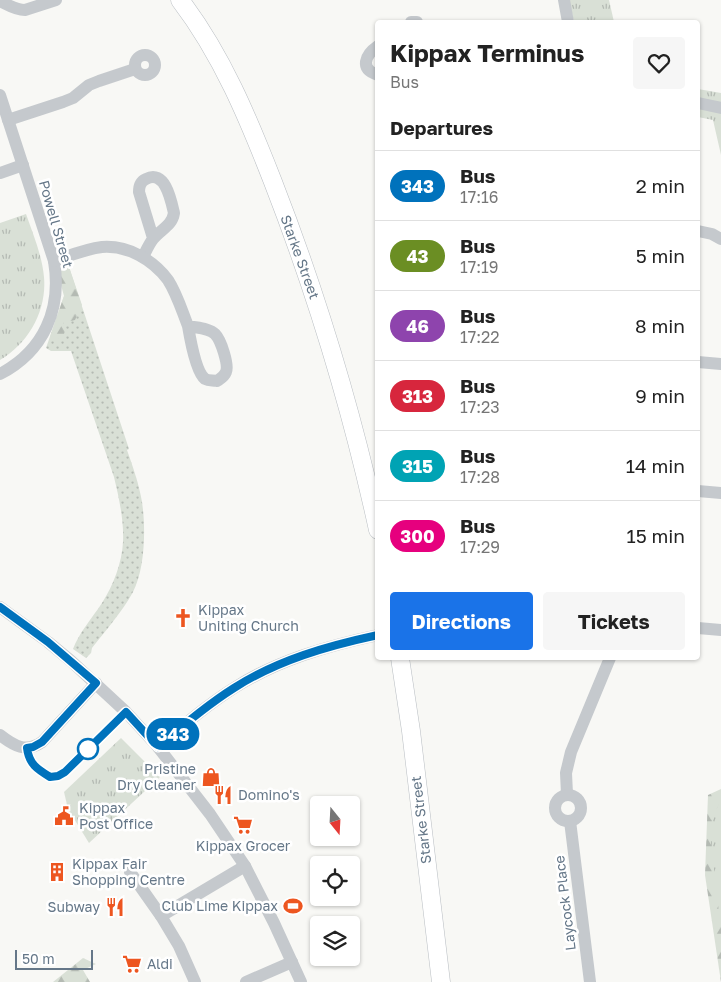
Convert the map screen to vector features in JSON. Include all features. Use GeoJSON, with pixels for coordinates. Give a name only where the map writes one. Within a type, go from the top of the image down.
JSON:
{"type":"FeatureCollection","features":[{"type":"Feature","properties":{"kind":"street"},"geometry":{"type":"LineString","coordinates":[[0,1],[14,8],[25,10],[56,0]]}},
{"type":"Feature","properties":{"kind":"street","name":"Starke Street"},"geometry":{"type":"LineString","coordinates":[[180,0],[195,8],[262,155],[296,242],[327,334],[353,426],[375,518]]}},
{"type":"Feature","properties":{"kind":"street"},"geometry":{"type":"LineString","coordinates":[[564,0],[568,20]]}},
{"type":"Feature","properties":{"kind":"street"},"geometry":{"type":"LineString","coordinates":[[375,48],[369,53],[366,63],[367,69],[375,74]]}},
{"type":"Feature","properties":{"kind":"street"},"geometry":{"type":"LineString","coordinates":[[8,120],[73,98],[89,85],[99,80],[135,69]]}},
{"type":"Feature","properties":{"kind":"street","name":"Powell Street"},"geometry":{"type":"LineString","coordinates":[[0,95],[54,260],[56,291],[53,310],[45,330],[36,344],[26,356],[0,374]]}},
{"type":"Feature","properties":{"kind":"street"},"geometry":{"type":"LineString","coordinates":[[700,103],[721,108]]}},
{"type":"Feature","properties":{"kind":"street"},"geometry":{"type":"LineString","coordinates":[[0,173],[23,165]]}},
{"type":"Feature","properties":{"kind":"street"},"geometry":{"type":"LineString","coordinates":[[700,231],[712,234],[721,239]]}},
{"type":"Feature","properties":{"kind":"street"},"geometry":{"type":"LineString","coordinates":[[143,257],[153,238]]}},
{"type":"Feature","properties":{"kind":"street"},"geometry":{"type":"LineString","coordinates":[[54,260],[85,250],[103,247],[134,252],[157,268],[168,282],[188,326]]}},
{"type":"Feature","properties":{"kind":"street"},"geometry":{"type":"LineString","coordinates":[[700,362],[721,364]]}},
{"type":"Feature","properties":{"kind":"street"},"geometry":{"type":"LineString","coordinates":[[700,491],[721,494]]}},
{"type":"Feature","properties":{"kind":"street"},"geometry":{"type":"LineString","coordinates":[[0,608],[48,642],[96,683],[158,747],[210,814],[245,866],[301,982]]}},
{"type":"Feature","properties":{"kind":"street"},"geometry":{"type":"LineString","coordinates":[[700,628],[721,630]]}},
{"type":"Feature","properties":{"kind":"street"},"geometry":{"type":"LineString","coordinates":[[158,747],[213,702],[258,674],[318,649],[375,635]]}},
{"type":"Feature","properties":{"kind":"street","name":"Starke Street"},"geometry":{"type":"LineString","coordinates":[[400,660],[441,982]]}},
{"type":"Feature","properties":{"kind":"street"},"geometry":{"type":"LineString","coordinates":[[567,794],[566,773],[569,757],[609,660]]}},
{"type":"Feature","properties":{"kind":"street"},"geometry":{"type":"LineString","coordinates":[[0,735],[16,746],[27,748],[37,745],[42,742],[96,683]]}},
{"type":"Feature","properties":{"kind":"street"},"geometry":{"type":"LineString","coordinates":[[567,794],[576,797],[582,806],[579,816],[570,821],[560,818],[555,809],[558,799],[567,794]]}},
{"type":"Feature","properties":{"kind":"street","name":"Laycock Place"},"geometry":{"type":"LineString","coordinates":[[570,821],[590,982]]}},
{"type":"Feature","properties":{"kind":"street"},"geometry":{"type":"LineString","coordinates":[[161,916],[245,866]]}},
{"type":"Feature","properties":{"kind":"street"},"geometry":{"type":"LineString","coordinates":[[130,872],[161,916],[179,946],[195,982]]}},
{"type":"Feature","properties":{"kind":"street"},"geometry":{"type":"LineString","coordinates":[[246,982],[292,962]]}},
{"type":"Feature","properties":{"kind":"green space"},"geometry":{"type":"Polygon","coordinates":[[[569,0],[609,0],[614,20],[574,20],[569,0]]]}},
{"type":"Feature","properties":{"kind":"green space"},"geometry":{"type":"Polygon","coordinates":[[[700,89],[721,93],[721,155],[713,120],[700,117],[700,89]]]}},
{"type":"Feature","properties":{"kind":"green space"},"geometry":{"type":"Polygon","coordinates":[[[26,214],[43,269],[44,289],[42,302],[34,324],[27,335],[20,344],[0,360],[0,223],[26,214]]]}},
{"type":"Feature","properties":{"kind":"green space"},"geometry":{"type":"Polygon","coordinates":[[[69,267],[129,449],[127,450],[141,495],[144,524],[144,548],[137,583],[119,614],[86,658],[73,649],[113,582],[121,558],[123,526],[114,477],[71,351],[51,351],[46,348],[64,296],[69,267]]]}},
{"type":"Feature","properties":{"kind":"green space"},"geometry":{"type":"Polygon","coordinates":[[[69,267],[82,305],[75,320],[63,323],[65,331],[63,337],[56,340],[50,337],[64,296],[61,285],[61,271],[69,267]]]}},
{"type":"Feature","properties":{"kind":"green space"},"geometry":{"type":"Polygon","coordinates":[[[121,738],[160,777],[89,843],[68,809],[64,792],[121,738]]]}},
{"type":"Feature","properties":{"kind":"green space"},"geometry":{"type":"Polygon","coordinates":[[[721,789],[721,982],[705,875],[708,795],[721,789]]]}},
{"type":"Feature","properties":{"kind":"green space"},"geometry":{"type":"Polygon","coordinates":[[[721,799],[721,930],[709,826],[721,799]]]}},
{"type":"Feature","properties":{"kind":"green space"},"geometry":{"type":"Polygon","coordinates":[[[83,958],[96,964],[83,970],[90,982],[53,982],[83,958]]]}},
{"type":"Feature","properties":{"kind":"bus line","name":"343"},"geometry":{"type":"LineString","coordinates":[[0,607],[48,642],[96,683],[42,742],[27,748],[28,757],[41,771],[50,777],[58,776],[65,772],[126,712],[158,747],[213,702],[258,674],[318,649],[375,636]]}},
{"type":"Feature","properties":{"kind":"place","name":"Kippax Uniting Church"},"geometry":{"type":"Point","coordinates":[183,618]}},
{"type":"Feature","properties":{"kind":"place","name":"Pristine Dry Cleaner"},"geometry":{"type":"Point","coordinates":[211,777]}},
{"type":"Feature","properties":{"kind":"place","name":"Domino's"},"geometry":{"type":"Point","coordinates":[223,795]}},
{"type":"Feature","properties":{"kind":"place","name":"Kippax Post Office"},"geometry":{"type":"Point","coordinates":[64,816]}},
{"type":"Feature","properties":{"kind":"place","name":"Kippax Grocer"},"geometry":{"type":"Point","coordinates":[243,825]}},
{"type":"Feature","properties":{"kind":"place","name":"Kippax Fair Shopping Centre"},"geometry":{"type":"Point","coordinates":[57,872]}},
{"type":"Feature","properties":{"kind":"place","name":"Club Lime Kippax"},"geometry":{"type":"Point","coordinates":[293,906]}},
{"type":"Feature","properties":{"kind":"place","name":"Subway"},"geometry":{"type":"Point","coordinates":[115,907]}},
{"type":"Feature","properties":{"kind":"place","name":"Aldi"},"geometry":{"type":"Point","coordinates":[132,964]}}]}
